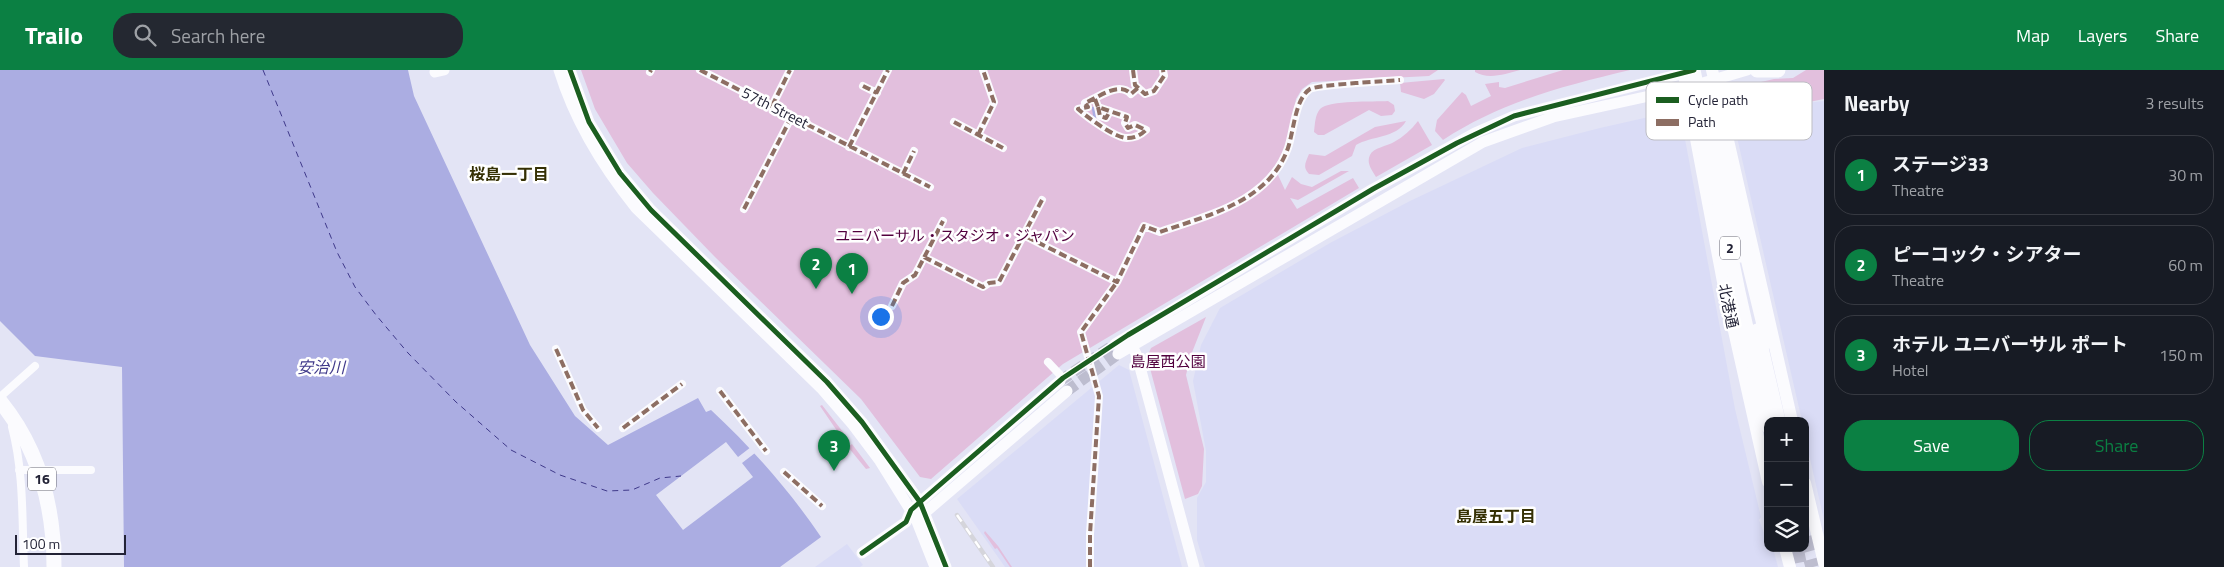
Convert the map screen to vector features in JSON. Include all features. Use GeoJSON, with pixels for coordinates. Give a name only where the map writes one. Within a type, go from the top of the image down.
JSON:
{"type":"FeatureCollection","features":[{"type":"Feature","properties":{"kind":"highway"},"geometry":{"type":"LineString","coordinates":[[1757,70],[1778,70]]}},
{"type":"Feature","properties":{"kind":"highway","name":"2"},"geometry":{"type":"LineString","coordinates":[[1704,140],[1766,417]]}},
{"type":"Feature","properties":{"kind":"highway","name":"2"},"geometry":{"type":"LineString","coordinates":[[1720,140],[1747,285],[1777,417]]}},
{"type":"Feature","properties":{"kind":"highway"},"geometry":{"type":"LineString","coordinates":[[1723,156],[1782,403],[1788,417]]}},
{"type":"Feature","properties":{"kind":"highway","name":"16"},"geometry":{"type":"LineString","coordinates":[[0,403],[22,433],[40,473],[52,519],[54,567]]}},
{"type":"Feature","properties":{"kind":"highway","name":"16"},"geometry":{"type":"LineString","coordinates":[[0,408],[22,441],[42,494],[47,520],[49,567]]}},
{"type":"Feature","properties":{"kind":"main road","name":"北港通"},"geometry":{"type":"LineString","coordinates":[[1696,140],[1723,282],[1764,464]]}},
{"type":"Feature","properties":{"kind":"main road"},"geometry":{"type":"LineString","coordinates":[[1725,140],[1789,417]]}},
{"type":"Feature","properties":{"kind":"main road"},"geometry":{"type":"LineString","coordinates":[[1808,507],[1810,523],[1824,563]]}},
{"type":"Feature","properties":{"kind":"main road"},"geometry":{"type":"LineString","coordinates":[[1786,552],[1790,567]]}},
{"type":"Feature","properties":{"kind":"street"},"geometry":{"type":"LineString","coordinates":[[559,70],[569,100],[588,141],[617,185],[636,208],[822,388],[853,425],[916,513],[935,567]]}},
{"type":"Feature","properties":{"kind":"street"},"geometry":{"type":"LineString","coordinates":[[570,70],[576,90],[593,128],[608,156],[629,185],[657,216],[833,388],[876,438],[946,567]]}},
{"type":"Feature","properties":{"kind":"street"},"geometry":{"type":"LineString","coordinates":[[772,106],[790,70]]}},
{"type":"Feature","properties":{"kind":"street"},"geometry":{"type":"LineString","coordinates":[[850,146],[888,70]]}},
{"type":"Feature","properties":{"kind":"street"},"geometry":{"type":"LineString","coordinates":[[978,135],[994,102],[983,70]]}},
{"type":"Feature","properties":{"kind":"street"},"geometry":{"type":"LineString","coordinates":[[1133,70],[1135,85],[1145,94],[1154,91],[1164,76],[1163,70]]}},
{"type":"Feature","properties":{"kind":"street"},"geometry":{"type":"LineString","coordinates":[[1696,82],[1710,73],[1747,70]]}},
{"type":"Feature","properties":{"kind":"street","name":"57th Street"},"geometry":{"type":"LineString","coordinates":[[706,71],[930,188]]}},
{"type":"Feature","properties":{"kind":"street"},"geometry":{"type":"LineString","coordinates":[[1646,82],[1689,71]]}},
{"type":"Feature","properties":{"kind":"street"},"geometry":{"type":"LineString","coordinates":[[1090,567],[1090,534],[1099,396],[1080,332],[1117,282],[1144,226],[1160,232],[1225,209],[1250,196],[1273,175],[1287,150],[1300,99],[1311,87],[1400,80]]}},
{"type":"Feature","properties":{"kind":"street"},"geometry":{"type":"LineString","coordinates":[[1116,349],[1373,189],[1475,133],[1514,116],[1646,82]]}},
{"type":"Feature","properties":{"kind":"street"},"geometry":{"type":"LineString","coordinates":[[863,86],[877,93]]}},
{"type":"Feature","properties":{"kind":"street"},"geometry":{"type":"LineString","coordinates":[[1095,99],[1100,116],[1106,118],[1110,111],[1127,117],[1125,123],[1128,128],[1135,125],[1146,130],[1140,135],[1128,138],[1119,135],[1089,120],[1078,109],[1088,107],[1085,103],[1118,88],[1126,89],[1131,94],[1138,88]]}},
{"type":"Feature","properties":{"kind":"street"},"geometry":{"type":"LineString","coordinates":[[1130,340],[1483,142],[1553,117],[1646,97]]}},
{"type":"Feature","properties":{"kind":"street"},"geometry":{"type":"LineString","coordinates":[[744,209],[792,116]]}},
{"type":"Feature","properties":{"kind":"street"},"geometry":{"type":"LineString","coordinates":[[954,122],[1003,148]]}},
{"type":"Feature","properties":{"kind":"street"},"geometry":{"type":"LineString","coordinates":[[1119,135],[1119,144]]}},
{"type":"Feature","properties":{"kind":"street"},"geometry":{"type":"LineString","coordinates":[[903,174],[914,151]]}},
{"type":"Feature","properties":{"kind":"street"},"geometry":{"type":"LineString","coordinates":[[924,257],[983,287],[989,283],[999,282],[1042,200]]}},
{"type":"Feature","properties":{"kind":"street"},"geometry":{"type":"LineString","coordinates":[[892,306],[903,284],[915,275],[943,221]]}},
{"type":"Feature","properties":{"kind":"street"},"geometry":{"type":"LineString","coordinates":[[1027,237],[1117,282]]}},
{"type":"Feature","properties":{"kind":"street"},"geometry":{"type":"LineString","coordinates":[[1130,340],[1194,567]]}},
{"type":"Feature","properties":{"kind":"street"},"geometry":{"type":"LineString","coordinates":[[556,349],[582,410],[598,428]]}},
{"type":"Feature","properties":{"kind":"street"},"geometry":{"type":"LineString","coordinates":[[862,553],[916,513],[1063,384],[1048,362]]}},
{"type":"Feature","properties":{"kind":"street"},"geometry":{"type":"LineString","coordinates":[[0,397],[35,366]]}},
{"type":"Feature","properties":{"kind":"street"},"geometry":{"type":"LineString","coordinates":[[623,428],[682,384]]}},
{"type":"Feature","properties":{"kind":"street"},"geometry":{"type":"LineString","coordinates":[[720,391],[766,451]]}},
{"type":"Feature","properties":{"kind":"street"},"geometry":{"type":"LineString","coordinates":[[0,403],[11,422],[16,442],[24,567]]}},
{"type":"Feature","properties":{"kind":"street"},"geometry":{"type":"LineString","coordinates":[[19,470],[91,470]]}},
{"type":"Feature","properties":{"kind":"street"},"geometry":{"type":"LineString","coordinates":[[784,472],[822,506]]}},
{"type":"Feature","properties":{"kind":"shaded area"},"geometry":{"type":"Polygon","coordinates":[[[1824,101],[1824,520],[1809,454],[1809,417],[1801,417],[1738,140],[1812,140],[1812,102],[1824,101]]]}},
{"type":"Feature","properties":{"kind":"shaded area"},"geometry":{"type":"Polygon","coordinates":[[[1646,118],[1646,140],[1685,140],[1735,409],[1761,517],[1759,520],[1764,533],[1764,552],[1774,552],[1778,567],[1205,567],[1197,540],[1197,498],[1206,482],[1206,451],[1193,381],[1201,345],[1220,308],[1330,243],[1410,201],[1522,148],[1646,118]]]}},
{"type":"Feature","properties":{"kind":"shaded area"},"geometry":{"type":"Polygon","coordinates":[[[1119,365],[1129,370],[1182,567],[1005,567],[957,499],[1119,365]]]}},
{"type":"Feature","properties":{"kind":"shaded area"},"geometry":{"type":"Polygon","coordinates":[[[847,544],[863,565],[860,567],[815,567],[847,544]]]}},
{"type":"Feature","properties":{"kind":"green space","name":"ユニバーサル・スタジオ・ジャパン"},"geometry":{"type":"Polygon","coordinates":[[[581,70],[1438,70],[1429,76],[1312,82],[1302,89],[1296,99],[1288,140],[1278,166],[1278,175],[1285,190],[1292,177],[1301,184],[1312,187],[1341,171],[1349,171],[1298,200],[1290,198],[1297,209],[1353,178],[1359,188],[1063,364],[931,479],[920,477],[861,399],[715,257],[653,193],[627,163],[595,109],[581,70]]]}},
{"type":"Feature","properties":{"kind":"green space"},"geometry":{"type":"Polygon","coordinates":[[[1475,70],[1520,70],[1486,76],[1475,72],[1475,70]]]}},
{"type":"Feature","properties":{"kind":"green space"},"geometry":{"type":"Polygon","coordinates":[[[1563,70],[1630,70],[1557,89],[1510,105],[1487,115],[1443,140],[1435,131],[1437,120],[1462,92],[1466,95],[1471,106],[1491,96],[1485,84],[1499,82],[1499,87],[1505,88],[1563,70]]]}},
{"type":"Feature","properties":{"kind":"green space"},"geometry":{"type":"Polygon","coordinates":[[[1806,70],[1824,70],[1824,99],[1812,101],[1812,82],[1761,82],[1793,78],[1806,70]]]}},
{"type":"Feature","properties":{"kind":"green space"},"geometry":{"type":"Polygon","coordinates":[[[1444,79],[1434,94],[1424,99],[1401,92],[1400,83],[1444,79]]]}},
{"type":"Feature","properties":{"kind":"green space"},"geometry":{"type":"Polygon","coordinates":[[[1388,101],[1394,105],[1395,111],[1392,115],[1381,116],[1369,110],[1324,135],[1318,135],[1314,132],[1317,114],[1325,106],[1352,102],[1388,101]]]}},
{"type":"Feature","properties":{"kind":"green space"},"geometry":{"type":"Polygon","coordinates":[[[1406,121],[1402,127],[1390,134],[1356,145],[1352,156],[1319,175],[1309,174],[1306,169],[1305,164],[1309,154],[1325,156],[1375,127],[1406,121]]]}},
{"type":"Feature","properties":{"kind":"green space"},"geometry":{"type":"Polygon","coordinates":[[[1418,121],[1432,145],[1376,177],[1369,164],[1369,158],[1372,153],[1401,138],[1418,121]]]}},
{"type":"Feature","properties":{"kind":"green space","name":"島屋西公園"},"geometry":{"type":"Polygon","coordinates":[[[1206,317],[1191,355],[1186,375],[1204,449],[1202,486],[1198,494],[1185,499],[1147,357],[1151,348],[1206,317]]]}},
{"type":"Feature","properties":{"kind":"green space"},"geometry":{"type":"Polygon","coordinates":[[[822,405],[850,441],[846,444],[820,406],[822,405]]]}},
{"type":"Feature","properties":{"kind":"green space"},"geometry":{"type":"Polygon","coordinates":[[[852,444],[870,468],[866,469],[848,447],[852,444]]]}},
{"type":"Feature","properties":{"kind":"green space"},"geometry":{"type":"Polygon","coordinates":[[[985,531],[1012,567],[1010,567],[997,548],[995,549],[984,533],[985,531]]]}},
{"type":"Feature","properties":{"kind":"water","name":"安治川"},"geometry":{"type":"Polygon","coordinates":[[[0,70],[408,70],[414,96],[530,345],[575,416],[608,445],[698,398],[706,412],[711,410],[770,470],[821,537],[780,567],[124,567],[122,367],[35,356],[0,321],[0,70]]]}},
{"type":"Feature","properties":{"kind":"pier"},"geometry":{"type":"Polygon","coordinates":[[[726,442],[738,457],[751,447],[755,453],[742,463],[753,477],[683,530],[656,495],[726,442]]]}},
{"type":"Feature","properties":{"kind":"waterway"},"geometry":{"type":"LineString","coordinates":[[1093,108],[1095,119]]}},
{"type":"Feature","properties":{"kind":"ferry route"},"geometry":{"type":"LineString","coordinates":[[263,70],[337,252],[355,287],[408,353],[456,402],[511,450],[560,475],[607,491],[632,490],[660,478],[681,476]]}},
{"type":"Feature","properties":{"kind":"tunnel"},"geometry":{"type":"LineString","coordinates":[[1060,381],[1115,344]]}},
{"type":"Feature","properties":{"kind":"tunnel"},"geometry":{"type":"LineString","coordinates":[[1067,391],[1118,354]]}},
{"type":"Feature","properties":{"kind":"tunnel"},"geometry":{"type":"LineString","coordinates":[[1797,552],[1800,567]]}},
{"type":"Feature","properties":{"kind":"tunnel"},"geometry":{"type":"LineString","coordinates":[[1809,552],[1813,567]]}},
{"type":"Feature","properties":{"kind":"railway"},"geometry":{"type":"LineString","coordinates":[[957,515],[993,567]]}},
{"type":"Feature","properties":{"kind":"marked path"},"geometry":{"type":"LineString","coordinates":[[700,70],[930,187]]}},
{"type":"Feature","properties":{"kind":"marked path"},"geometry":{"type":"LineString","coordinates":[[772,106],[790,70]]}},
{"type":"Feature","properties":{"kind":"marked path"},"geometry":{"type":"LineString","coordinates":[[849,147],[888,70]]}},
{"type":"Feature","properties":{"kind":"marked path"},"geometry":{"type":"LineString","coordinates":[[978,135],[994,102],[983,70]]}},
{"type":"Feature","properties":{"kind":"marked path"},"geometry":{"type":"LineString","coordinates":[[1133,70],[1135,85],[1145,94],[1154,91],[1164,76],[1163,70]]}},
{"type":"Feature","properties":{"kind":"marked path"},"geometry":{"type":"LineString","coordinates":[[1027,237],[1117,282],[1144,226],[1160,232],[1198,219],[1235,204],[1267,182],[1279,166],[1288,148],[1298,107],[1310,89],[1400,80]]}},
{"type":"Feature","properties":{"kind":"marked path"},"geometry":{"type":"LineString","coordinates":[[863,86],[877,93]]}},
{"type":"Feature","properties":{"kind":"marked path"},"geometry":{"type":"LineString","coordinates":[[1095,99],[1098,107],[1127,117],[1125,123],[1128,128],[1135,125],[1146,130],[1140,135],[1133,137],[1127,138],[1116,135],[1094,122],[1078,109],[1088,107],[1085,103],[1109,91],[1121,89],[1131,94],[1138,88]]}},
{"type":"Feature","properties":{"kind":"marked path"},"geometry":{"type":"LineString","coordinates":[[1098,107],[1100,116],[1106,118],[1110,111]]}},
{"type":"Feature","properties":{"kind":"marked path"},"geometry":{"type":"LineString","coordinates":[[744,209],[792,116]]}},
{"type":"Feature","properties":{"kind":"marked path"},"geometry":{"type":"LineString","coordinates":[[954,122],[1003,148]]}},
{"type":"Feature","properties":{"kind":"marked path"},"geometry":{"type":"LineString","coordinates":[[903,174],[914,151]]}},
{"type":"Feature","properties":{"kind":"marked path"},"geometry":{"type":"LineString","coordinates":[[924,257],[983,287],[989,283],[999,282],[1042,200]]}},
{"type":"Feature","properties":{"kind":"marked path"},"geometry":{"type":"LineString","coordinates":[[892,306],[903,283],[915,275],[943,221]]}},
{"type":"Feature","properties":{"kind":"marked path"},"geometry":{"type":"LineString","coordinates":[[1090,567],[1090,534],[1099,396],[1081,332],[1117,282]]}},
{"type":"Feature","properties":{"kind":"marked path"},"geometry":{"type":"LineString","coordinates":[[556,349],[583,410],[598,428]]}},
{"type":"Feature","properties":{"kind":"marked path"},"geometry":{"type":"LineString","coordinates":[[623,428],[682,384]]}},
{"type":"Feature","properties":{"kind":"marked path"},"geometry":{"type":"LineString","coordinates":[[720,391],[766,451]]}},
{"type":"Feature","properties":{"kind":"marked path"},"geometry":{"type":"LineString","coordinates":[[784,472],[822,506]]}},
{"type":"Feature","properties":{"kind":"cycle path"},"geometry":{"type":"LineString","coordinates":[[570,70],[589,122],[620,173],[651,210],[827,382],[862,422],[920,502],[946,567]]}},
{"type":"Feature","properties":{"kind":"cycle path"},"geometry":{"type":"LineString","coordinates":[[1647,82],[1694,70]]}},
{"type":"Feature","properties":{"kind":"cycle path"},"geometry":{"type":"LineString","coordinates":[[862,553],[906,522],[911,510],[1063,378],[1128,335],[1373,189],[1457,143],[1514,116],[1646,82]]}},
{"type":"Feature","properties":{"kind":"place","name":"ピーコック・シアター"},"geometry":{"type":"Point","coordinates":[816,289]}},
{"type":"Feature","properties":{"kind":"place","name":"ステージ33"},"geometry":{"type":"Point","coordinates":[852,294]}},
{"type":"Feature","properties":{"kind":"place","name":"ホテル ユニバーサル ポート"},"geometry":{"type":"Point","coordinates":[834,471]}},
{"type":"Feature","properties":{"kind":"district","name":"桜島一丁目"},"geometry":{"type":"Point","coordinates":[509,174]}},
{"type":"Feature","properties":{"kind":"district","name":"島屋五丁目"},"geometry":{"type":"Point","coordinates":[1496,516]}}]}
